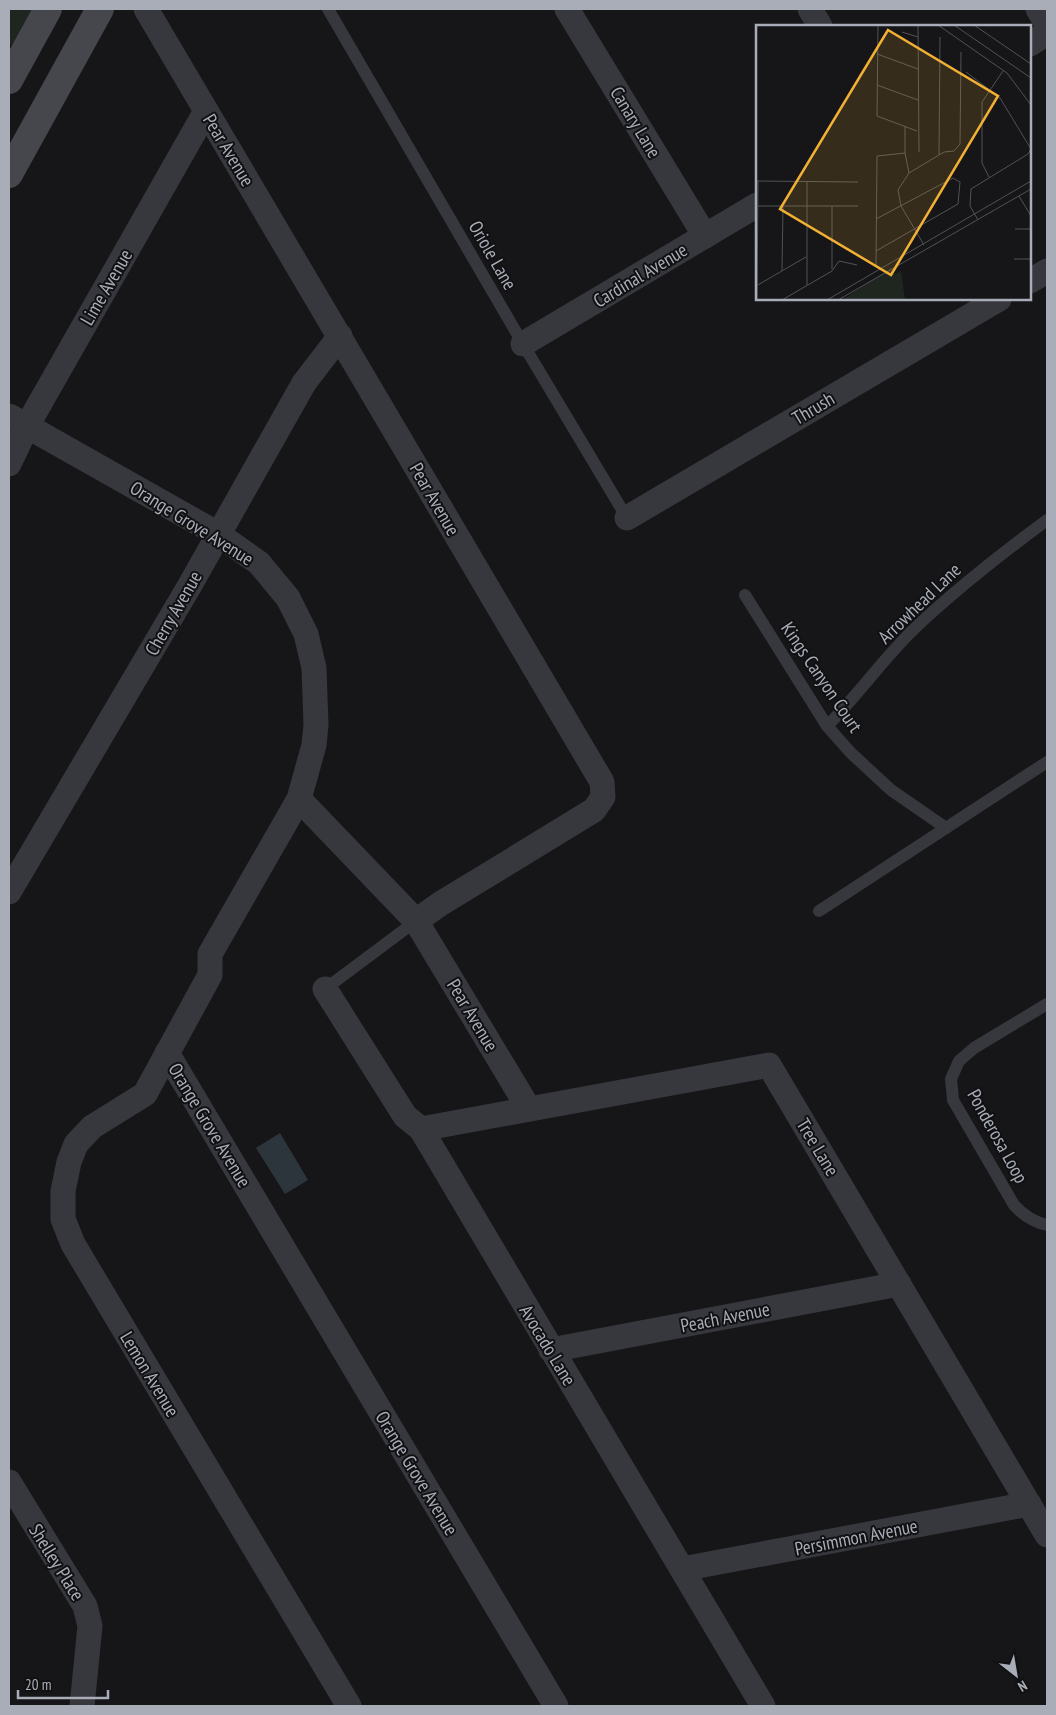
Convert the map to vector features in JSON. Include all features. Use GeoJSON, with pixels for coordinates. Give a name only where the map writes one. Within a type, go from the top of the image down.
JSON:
{"type":"FeatureCollection","features":[{"type":"Feature","properties":{"kind":"main road"},"geometry":{"type":"LineString","coordinates":[[9,80],[48,9]]}},
{"type":"Feature","properties":{"kind":"main road"},"geometry":{"type":"LineString","coordinates":[[9,174],[100,9]]}},
{"type":"Feature","properties":{"kind":"street","name":"Pear Avenue"},"geometry":{"type":"LineString","coordinates":[[146,9],[602,782],[603,797],[594,810],[440,904],[416,921]]}},
{"type":"Feature","properties":{"kind":"street","name":"Canary Lane"},"geometry":{"type":"LineString","coordinates":[[567,9],[705,236]]}},
{"type":"Feature","properties":{"kind":"street"},"geometry":{"type":"LineString","coordinates":[[810,9],[819,25]]}},
{"type":"Feature","properties":{"kind":"street"},"geometry":{"type":"LineString","coordinates":[[1038,9],[1047,24]]}},
{"type":"Feature","properties":{"kind":"street"},"geometry":{"type":"LineString","coordinates":[[1031,43],[1047,33]]}},
{"type":"Feature","properties":{"kind":"street","name":"Lime Avenue"},"geometry":{"type":"LineString","coordinates":[[9,464],[18,421],[206,111]]}},
{"type":"Feature","properties":{"kind":"street","name":"Cardinal Avenue"},"geometry":{"type":"LineString","coordinates":[[523,344],[756,206]]}},
{"type":"Feature","properties":{"kind":"street"},"geometry":{"type":"LineString","coordinates":[[1031,280],[1047,271]]}},
{"type":"Feature","properties":{"kind":"street","name":"Thrush"},"geometry":{"type":"LineString","coordinates":[[627,518],[989,301]]}},
{"type":"Feature","properties":{"kind":"street","name":"Cherry Avenue"},"geometry":{"type":"LineString","coordinates":[[9,892],[185,594],[304,383],[340,336]]}},
{"type":"Feature","properties":{"kind":"street","name":"Orange Grove Avenue"},"geometry":{"type":"LineString","coordinates":[[18,421],[218,534],[267,571],[288,598],[306,634],[314,668],[316,725],[314,745],[299,799],[210,954],[210,975],[167,1053],[556,1706]]}},
{"type":"Feature","properties":{"kind":"street","name":"Pear Avenue"},"geometry":{"type":"LineString","coordinates":[[299,799],[416,921],[529,1109]]}},
{"type":"Feature","properties":{"kind":"street","name":"Avocado Lane"},"geometry":{"type":"LineString","coordinates":[[325,989],[405,1116],[421,1129],[763,1706]]}},
{"type":"Feature","properties":{"kind":"street","name":"Lemon Avenue"},"geometry":{"type":"LineString","coordinates":[[167,1053],[145,1094],[92,1128],[76,1144],[69,1162],[63,1191],[63,1219],[73,1244],[349,1706]]}},
{"type":"Feature","properties":{"kind":"street","name":"Tree Lane"},"geometry":{"type":"LineString","coordinates":[[421,1129],[770,1065],[1047,1535]]}},
{"type":"Feature","properties":{"kind":"street","name":"Peach Avenue"},"geometry":{"type":"LineString","coordinates":[[551,1350],[899,1284]]}},
{"type":"Feature","properties":{"kind":"street","name":"Shelley Place"},"geometry":{"type":"LineString","coordinates":[[9,1482],[85,1606],[90,1626],[82,1706]]}},
{"type":"Feature","properties":{"kind":"street","name":"Persimmon Avenue"},"geometry":{"type":"LineString","coordinates":[[682,1569],[1029,1504]]}},
{"type":"Feature","properties":{"kind":"lane","name":"Oriole Lane"},"geometry":{"type":"LineString","coordinates":[[328,9],[523,344],[627,518]]}},
{"type":"Feature","properties":{"kind":"lane","name":"Arrowhead Lane"},"geometry":{"type":"LineString","coordinates":[[827,726],[913,630],[974,575],[1047,520]]}},
{"type":"Feature","properties":{"kind":"lane","name":"Kings Canyon Court"},"geometry":{"type":"LineString","coordinates":[[745,595],[827,726],[851,753],[891,790],[946,828]]}},
{"type":"Feature","properties":{"kind":"lane"},"geometry":{"type":"LineString","coordinates":[[819,911],[1047,762]]}},
{"type":"Feature","properties":{"kind":"lane"},"geometry":{"type":"LineString","coordinates":[[325,989],[416,921]]}},
{"type":"Feature","properties":{"kind":"lane","name":"Ponderosa Loop"},"geometry":{"type":"LineString","coordinates":[[1047,1004],[974,1048],[959,1061],[951,1079],[953,1100],[1014,1205],[1020,1212],[1038,1223],[1047,1225]]}},
{"type":"Feature","properties":{"kind":"shaded area"},"geometry":{"type":"Polygon","coordinates":[[[9,9],[48,9],[26,49],[9,44],[9,9]]]}},
{"type":"Feature","properties":{"kind":"shaded area"},"geometry":{"type":"Polygon","coordinates":[[[280,1133],[308,1180],[285,1194],[256,1148],[280,1133]]]}}]}
